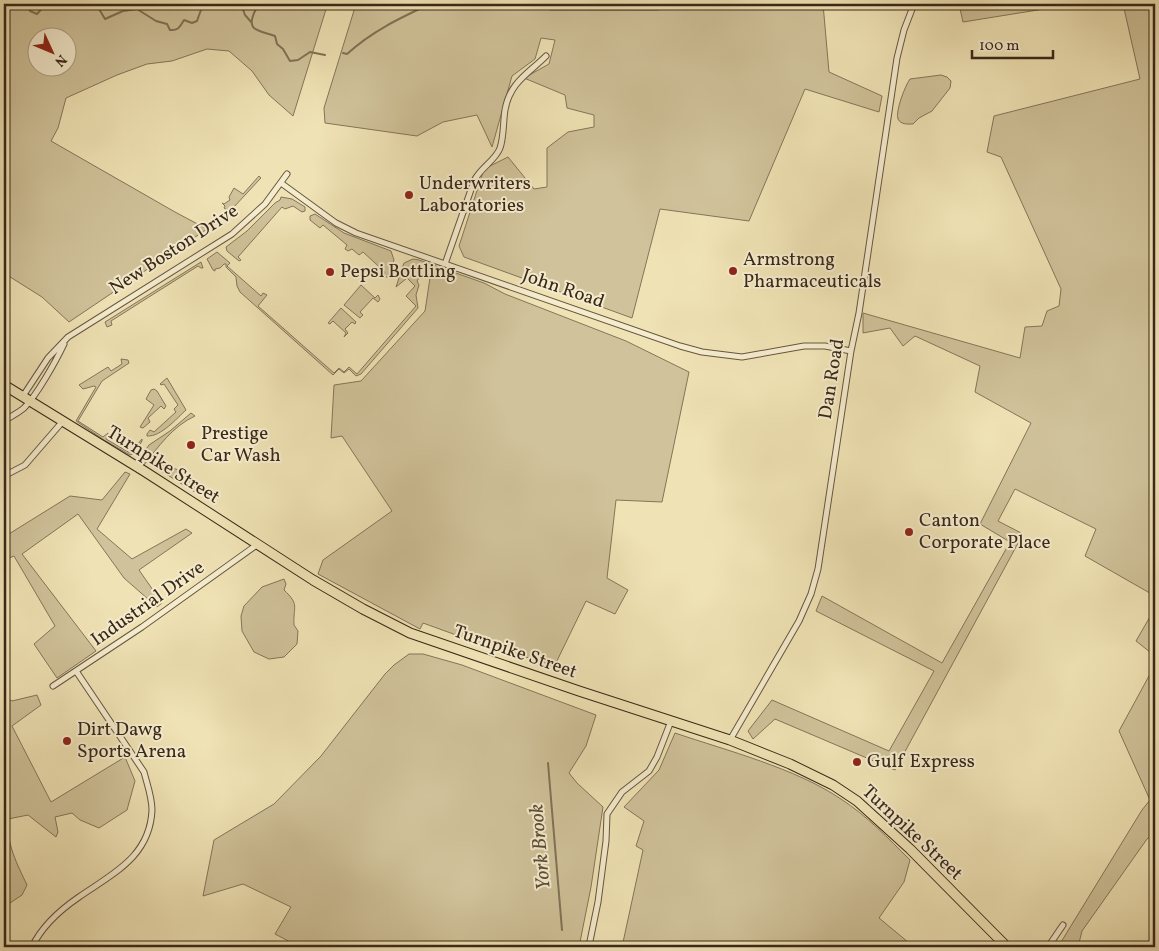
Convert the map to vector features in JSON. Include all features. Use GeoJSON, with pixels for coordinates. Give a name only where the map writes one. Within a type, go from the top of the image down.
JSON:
{"type":"FeatureCollection","features":[{"type":"Feature","properties":{"kind":"main road","name":"Turnpike Street"},"geometry":{"type":"LineString","coordinates":[[4,385],[287,564],[363,609],[410,633],[730,740],[816,776],[856,801],[910,849],[1007,947]]}},
{"type":"Feature","properties":{"kind":"street","name":"Dan Road"},"geometry":{"type":"LineString","coordinates":[[730,740],[799,621],[811,594],[818,569],[897,58],[904,30],[914,4]]}},
{"type":"Feature","properties":{"kind":"street"},"geometry":{"type":"LineString","coordinates":[[445,264],[474,181],[479,172],[497,154],[500,147],[506,106],[511,91],[546,56]]}},
{"type":"Feature","properties":{"kind":"street","name":"New Boston Drive"},"geometry":{"type":"LineString","coordinates":[[4,421],[23,409],[48,358],[66,340],[91,322],[232,234],[265,204],[287,174]]}},
{"type":"Feature","properties":{"kind":"street","name":"John Road"},"geometry":{"type":"LineString","coordinates":[[281,183],[343,227],[702,352],[742,357],[804,346],[825,346],[851,352]]}},
{"type":"Feature","properties":{"kind":"street"},"geometry":{"type":"LineString","coordinates":[[4,476],[25,465],[63,421]]}},
{"type":"Feature","properties":{"kind":"street","name":"Industrial Drive"},"geometry":{"type":"LineString","coordinates":[[53,686],[196,590],[258,544]]}},
{"type":"Feature","properties":{"kind":"street"},"geometry":{"type":"LineString","coordinates":[[32,947],[48,923],[77,898],[117,872],[132,859],[145,840],[152,810],[150,791],[144,772],[76,671]]}},
{"type":"Feature","properties":{"kind":"street"},"geometry":{"type":"LineString","coordinates":[[590,941],[598,902],[606,841],[607,814],[622,792],[649,770],[657,757],[671,721]]}},
{"type":"Feature","properties":{"kind":"street"},"geometry":{"type":"LineString","coordinates":[[1048,947],[1063,925]]}},
{"type":"Feature","properties":{"kind":"shaded area"},"geometry":{"type":"Polygon","coordinates":[[[4,4],[320,4],[327,6],[293,116],[269,95],[252,71],[229,51],[207,49],[172,61],[147,64],[66,98],[58,128],[51,141],[207,229],[69,322],[42,297],[7,275],[4,280],[4,4]]]}},
{"type":"Feature","properties":{"kind":"shaded area"},"geometry":{"type":"Polygon","coordinates":[[[356,4],[541,4],[550,10],[659,10],[660,4],[823,4],[829,72],[882,96],[879,112],[805,89],[749,221],[660,209],[632,318],[464,257],[459,246],[484,169],[508,157],[534,189],[547,187],[547,148],[568,132],[594,127],[594,115],[567,108],[565,95],[524,78],[549,64],[555,40],[541,38],[535,59],[512,76],[492,147],[477,115],[443,122],[417,136],[325,123],[324,108],[356,4]]]}},
{"type":"Feature","properties":{"kind":"shaded area"},"geometry":{"type":"Polygon","coordinates":[[[959,4],[1075,4],[963,22],[959,4]]]}},
{"type":"Feature","properties":{"kind":"shaded area"},"geometry":{"type":"Polygon","coordinates":[[[1123,4],[1155,4],[1155,596],[1085,556],[1096,529],[1015,489],[998,521],[1023,534],[895,770],[775,719],[753,739],[748,731],[772,700],[889,751],[934,671],[816,611],[822,596],[942,663],[1010,542],[980,524],[1031,423],[975,392],[980,366],[915,336],[903,346],[890,328],[863,333],[863,313],[1020,358],[1025,327],[1042,326],[1047,311],[1059,306],[1061,289],[1001,157],[987,152],[994,116],[1140,79],[1123,4]]]}},
{"type":"Feature","properties":{"kind":"shaded area"},"geometry":{"type":"Polygon","coordinates":[[[941,75],[951,81],[950,88],[932,111],[919,118],[913,124],[905,124],[899,121],[897,116],[899,105],[910,79],[941,75]]]}},
{"type":"Feature","properties":{"kind":"shaded area"},"geometry":{"type":"Polygon","coordinates":[[[259,176],[261,178],[233,208],[227,210],[224,208],[225,206],[222,203],[224,204],[230,200],[229,197],[234,188],[243,194],[259,176]]]}},
{"type":"Feature","properties":{"kind":"shaded area"},"geometry":{"type":"Polygon","coordinates":[[[281,197],[292,199],[305,207],[305,211],[302,212],[293,206],[285,209],[282,207],[238,257],[241,260],[239,261],[227,251],[226,247],[247,231],[281,197]]]}},
{"type":"Feature","properties":{"kind":"shaded area"},"geometry":{"type":"Polygon","coordinates":[[[315,214],[344,233],[391,251],[394,260],[388,277],[383,277],[385,272],[363,252],[359,255],[352,249],[348,251],[345,249],[347,245],[323,225],[320,228],[310,220],[310,216],[315,214]]]}},
{"type":"Feature","properties":{"kind":"shaded area"},"geometry":{"type":"Polygon","coordinates":[[[217,252],[230,263],[227,266],[261,296],[263,293],[267,295],[258,306],[334,373],[339,368],[344,372],[349,367],[357,374],[416,306],[406,296],[415,286],[407,278],[396,287],[404,263],[413,259],[419,260],[484,283],[505,294],[626,341],[689,372],[662,502],[616,500],[607,578],[628,590],[615,614],[586,601],[554,667],[423,623],[420,629],[318,574],[323,560],[392,511],[342,436],[331,438],[334,385],[361,381],[425,311],[432,265],[425,265],[425,270],[418,267],[410,270],[414,273],[413,275],[419,278],[416,295],[418,308],[361,374],[356,376],[349,369],[344,373],[339,369],[333,375],[240,292],[236,277],[226,267],[226,264],[215,269],[215,271],[213,270],[207,259],[217,252]]]}},
{"type":"Feature","properties":{"kind":"shaded area"},"geometry":{"type":"Polygon","coordinates":[[[201,262],[203,268],[198,266],[111,321],[112,325],[107,327],[105,322],[201,262]]]}},
{"type":"Feature","properties":{"kind":"shaded area"},"geometry":{"type":"Polygon","coordinates":[[[361,285],[375,298],[378,295],[380,299],[378,302],[373,298],[360,312],[363,315],[360,318],[344,305],[361,285]]]}},
{"type":"Feature","properties":{"kind":"shaded area"},"geometry":{"type":"Polygon","coordinates":[[[341,308],[356,322],[355,324],[352,322],[345,329],[348,333],[344,337],[346,333],[333,321],[330,324],[328,323],[341,308]]]}},
{"type":"Feature","properties":{"kind":"shaded area"},"geometry":{"type":"Polygon","coordinates":[[[121,359],[128,360],[129,363],[102,381],[78,421],[103,437],[108,433],[106,439],[130,453],[142,439],[135,453],[130,455],[76,421],[96,387],[83,389],[79,385],[108,367],[111,371],[122,364],[121,359]]]}},
{"type":"Feature","properties":{"kind":"shaded area"},"geometry":{"type":"Polygon","coordinates":[[[167,378],[186,410],[163,430],[147,436],[150,430],[154,432],[176,412],[174,409],[178,405],[164,384],[160,384],[167,378]]]}},
{"type":"Feature","properties":{"kind":"shaded area"},"geometry":{"type":"Polygon","coordinates":[[[151,390],[157,391],[166,406],[164,409],[161,406],[148,418],[150,422],[143,428],[140,427],[154,405],[146,399],[151,390]]]}},
{"type":"Feature","properties":{"kind":"shaded area"},"geometry":{"type":"Polygon","coordinates":[[[191,413],[195,416],[173,431],[144,465],[140,463],[140,458],[149,445],[170,431],[191,413]]]}},
{"type":"Feature","properties":{"kind":"shaded area"},"geometry":{"type":"Polygon","coordinates":[[[155,461],[169,468],[176,469],[204,486],[200,492],[193,491],[155,467],[153,464],[155,461]]]}},
{"type":"Feature","properties":{"kind":"shaded area"},"geometry":{"type":"Polygon","coordinates":[[[125,472],[130,474],[97,529],[132,559],[186,529],[192,533],[139,570],[162,603],[157,607],[124,578],[78,514],[22,554],[96,651],[57,678],[34,644],[55,626],[14,556],[4,560],[4,537],[70,496],[102,500],[125,472]]]}},
{"type":"Feature","properties":{"kind":"shaded area"},"geometry":{"type":"Polygon","coordinates":[[[284,579],[286,584],[284,590],[295,606],[294,625],[298,631],[297,644],[284,657],[269,659],[254,652],[242,631],[241,616],[244,606],[262,587],[284,579]]]}},
{"type":"Feature","properties":{"kind":"shaded area"},"geometry":{"type":"Polygon","coordinates":[[[1155,608],[1155,656],[1136,641],[1155,608]]]}},
{"type":"Feature","properties":{"kind":"shaded area"},"geometry":{"type":"Polygon","coordinates":[[[409,654],[423,654],[462,665],[596,715],[586,746],[569,773],[603,807],[591,887],[579,947],[300,947],[275,934],[291,907],[243,884],[203,896],[214,840],[274,804],[321,756],[385,674],[409,654]]]}},
{"type":"Feature","properties":{"kind":"shaded area"},"geometry":{"type":"Polygon","coordinates":[[[1155,665],[1155,833],[1147,839],[1082,931],[1078,947],[1058,947],[1150,800],[1119,731],[1155,665]]]}},
{"type":"Feature","properties":{"kind":"shaded area"},"geometry":{"type":"Polygon","coordinates":[[[37,695],[41,705],[12,726],[51,802],[125,757],[135,781],[127,810],[99,828],[80,820],[72,813],[55,817],[58,832],[56,837],[28,815],[8,819],[10,845],[27,885],[22,895],[4,907],[4,696],[12,701],[37,695]]]}},
{"type":"Feature","properties":{"kind":"shaded area"},"geometry":{"type":"Polygon","coordinates":[[[675,733],[761,761],[803,778],[841,799],[868,820],[910,860],[904,882],[879,918],[914,947],[622,947],[643,850],[636,846],[644,821],[624,807],[659,770],[675,733]]]}},
{"type":"Feature","properties":{"kind":"waterway"},"geometry":{"type":"LineString","coordinates":[[25,4],[30,11],[37,14],[46,4]]}},
{"type":"Feature","properties":{"kind":"waterway"},"geometry":{"type":"LineString","coordinates":[[96,4],[105,19],[123,11],[137,9],[156,21],[167,24],[170,30],[179,28],[184,20],[192,23],[197,21],[205,4]]}},
{"type":"Feature","properties":{"kind":"waterway"},"geometry":{"type":"LineString","coordinates":[[241,4],[245,15],[252,23]]}},
{"type":"Feature","properties":{"kind":"waterway"},"geometry":{"type":"LineString","coordinates":[[253,4],[256,9],[252,22],[253,26],[259,31],[275,36],[277,44],[283,49],[290,61],[298,60],[310,52],[325,55]]}},
{"type":"Feature","properties":{"kind":"waterway"},"geometry":{"type":"LineString","coordinates":[[343,53],[347,54],[376,32],[430,4]]}},
{"type":"Feature","properties":{"kind":"waterway","name":"York Brook"},"geometry":{"type":"LineString","coordinates":[[548,763],[562,930]]}},
{"type":"Feature","properties":{"kind":"waterway","name":"York Brook"},"geometry":{"type":"LineString","coordinates":[[561,947],[562,942]]}},
{"type":"Feature","properties":{"kind":"place","name":"Underwriters Laboratories"},"geometry":{"type":"Point","coordinates":[409,195]}},
{"type":"Feature","properties":{"kind":"place","name":"Armstrong Pharmaceuticals"},"geometry":{"type":"Point","coordinates":[733,271]}},
{"type":"Feature","properties":{"kind":"place","name":"Pepsi Bottling"},"geometry":{"type":"Point","coordinates":[330,272]}},
{"type":"Feature","properties":{"kind":"place","name":"Prestige Car Wash"},"geometry":{"type":"Point","coordinates":[191,445]}},
{"type":"Feature","properties":{"kind":"place","name":"Canton Corporate Place"},"geometry":{"type":"Point","coordinates":[909,532]}},
{"type":"Feature","properties":{"kind":"place","name":"Dirt Dawg Sports Arena"},"geometry":{"type":"Point","coordinates":[67,741]}},
{"type":"Feature","properties":{"kind":"place","name":"Gulf Express"},"geometry":{"type":"Point","coordinates":[857,762]}}]}
